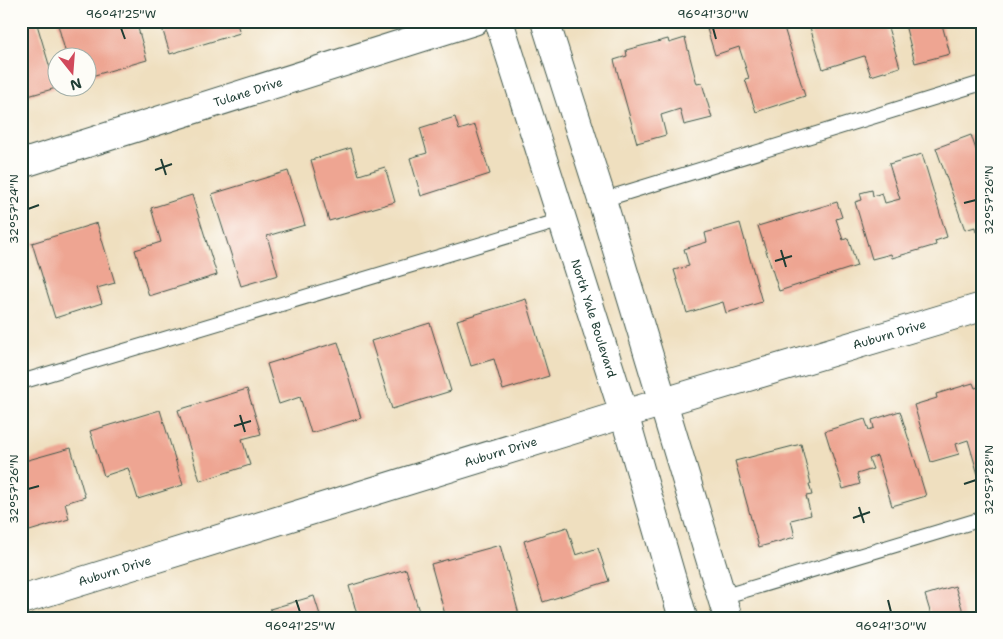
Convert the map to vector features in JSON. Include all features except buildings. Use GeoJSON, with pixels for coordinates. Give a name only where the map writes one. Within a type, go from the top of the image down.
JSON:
{"type":"FeatureCollection","features":[{"type":"Feature","properties":{"kind":"street","name":"Tulane Drive"},"geometry":{"type":"LineString","coordinates":[[21,164],[474,21]]}},
{"type":"Feature","properties":{"kind":"street","name":"North Yale Boulevard"},"geometry":{"type":"LineString","coordinates":[[499,21],[624,414],[683,618]]}},
{"type":"Feature","properties":{"kind":"street"},"geometry":{"type":"LineString","coordinates":[[546,21],[725,608]]}},
{"type":"Feature","properties":{"kind":"street","name":"Auburn Drive"},"geometry":{"type":"LineString","coordinates":[[21,600],[624,414],[982,308]]}},
{"type":"Feature","properties":{"kind":"lane"},"geometry":{"type":"LineString","coordinates":[[602,200],[982,83]]}},
{"type":"Feature","properties":{"kind":"lane"},"geometry":{"type":"LineString","coordinates":[[21,382],[562,220]]}},
{"type":"Feature","properties":{"kind":"lane"},"geometry":{"type":"LineString","coordinates":[[725,608],[982,519]]}}]}
